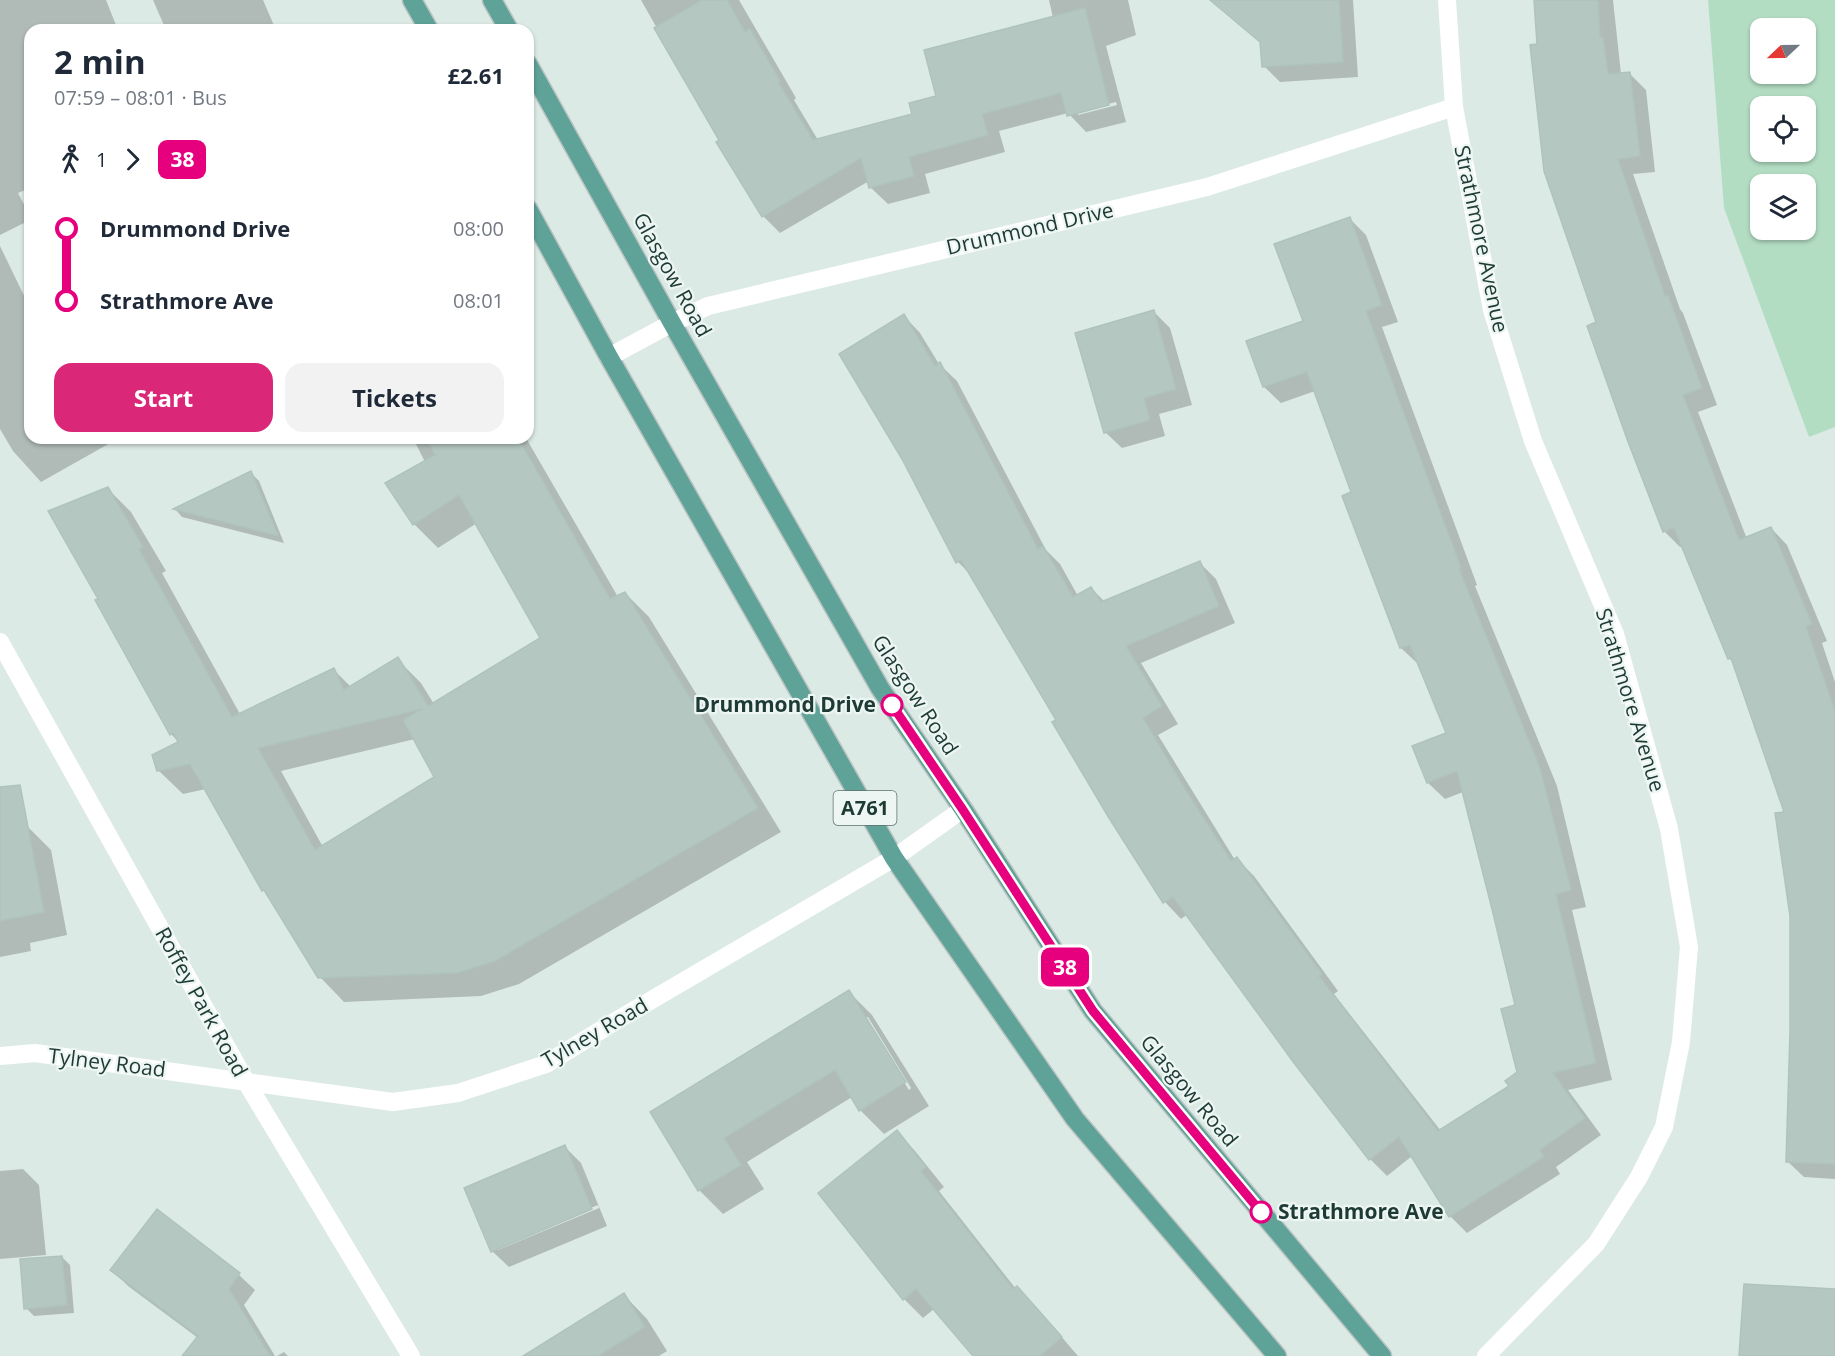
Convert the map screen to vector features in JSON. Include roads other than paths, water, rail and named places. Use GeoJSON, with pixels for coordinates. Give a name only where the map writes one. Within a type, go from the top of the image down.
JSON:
{"type":"FeatureCollection","features":[{"type":"Feature","properties":{"kind":"main road"},"geometry":{"type":"LineString","coordinates":[[412,0],[426,24]]}},
{"type":"Feature","properties":{"kind":"main road"},"geometry":{"type":"LineString","coordinates":[[492,0],[506,24]]}},
{"type":"Feature","properties":{"kind":"main road","name":"Glasgow Road"},"geometry":{"type":"LineString","coordinates":[[534,75],[880,688],[963,810],[1093,1011],[1382,1356]]}},
{"type":"Feature","properties":{"kind":"main road","name":"A761"},"geometry":{"type":"LineString","coordinates":[[534,220],[609,357],[894,858],[1075,1119],[1277,1356]]}},
{"type":"Feature","properties":{"kind":"street","name":"Strathmore Avenue"},"geometry":{"type":"LineString","coordinates":[[1447,0],[1454,108],[1492,310],[1533,441],[1615,634],[1669,829],[1689,947],[1681,1042],[1664,1127],[1639,1177],[1596,1244],[1486,1356]]}},
{"type":"Feature","properties":{"kind":"street","name":"Drummond Drive"},"geometry":{"type":"LineString","coordinates":[[609,357],[708,306],[1207,187],[1454,108]]}},
{"type":"Feature","properties":{"kind":"street","name":"Roffey Park Road"},"geometry":{"type":"LineString","coordinates":[[0,642],[245,1080],[411,1356]]}},
{"type":"Feature","properties":{"kind":"street","name":"Tylney Road"},"geometry":{"type":"LineString","coordinates":[[0,1056],[35,1053],[393,1102],[458,1093],[546,1064],[894,858],[963,810]]}},
{"type":"Feature","properties":{"kind":"place","name":"Drummond Drive"},"geometry":{"type":"Point","coordinates":[892,705]}},
{"type":"Feature","properties":{"kind":"place","name":"Strathmore Ave"},"geometry":{"type":"Point","coordinates":[1261,1212]}}]}
